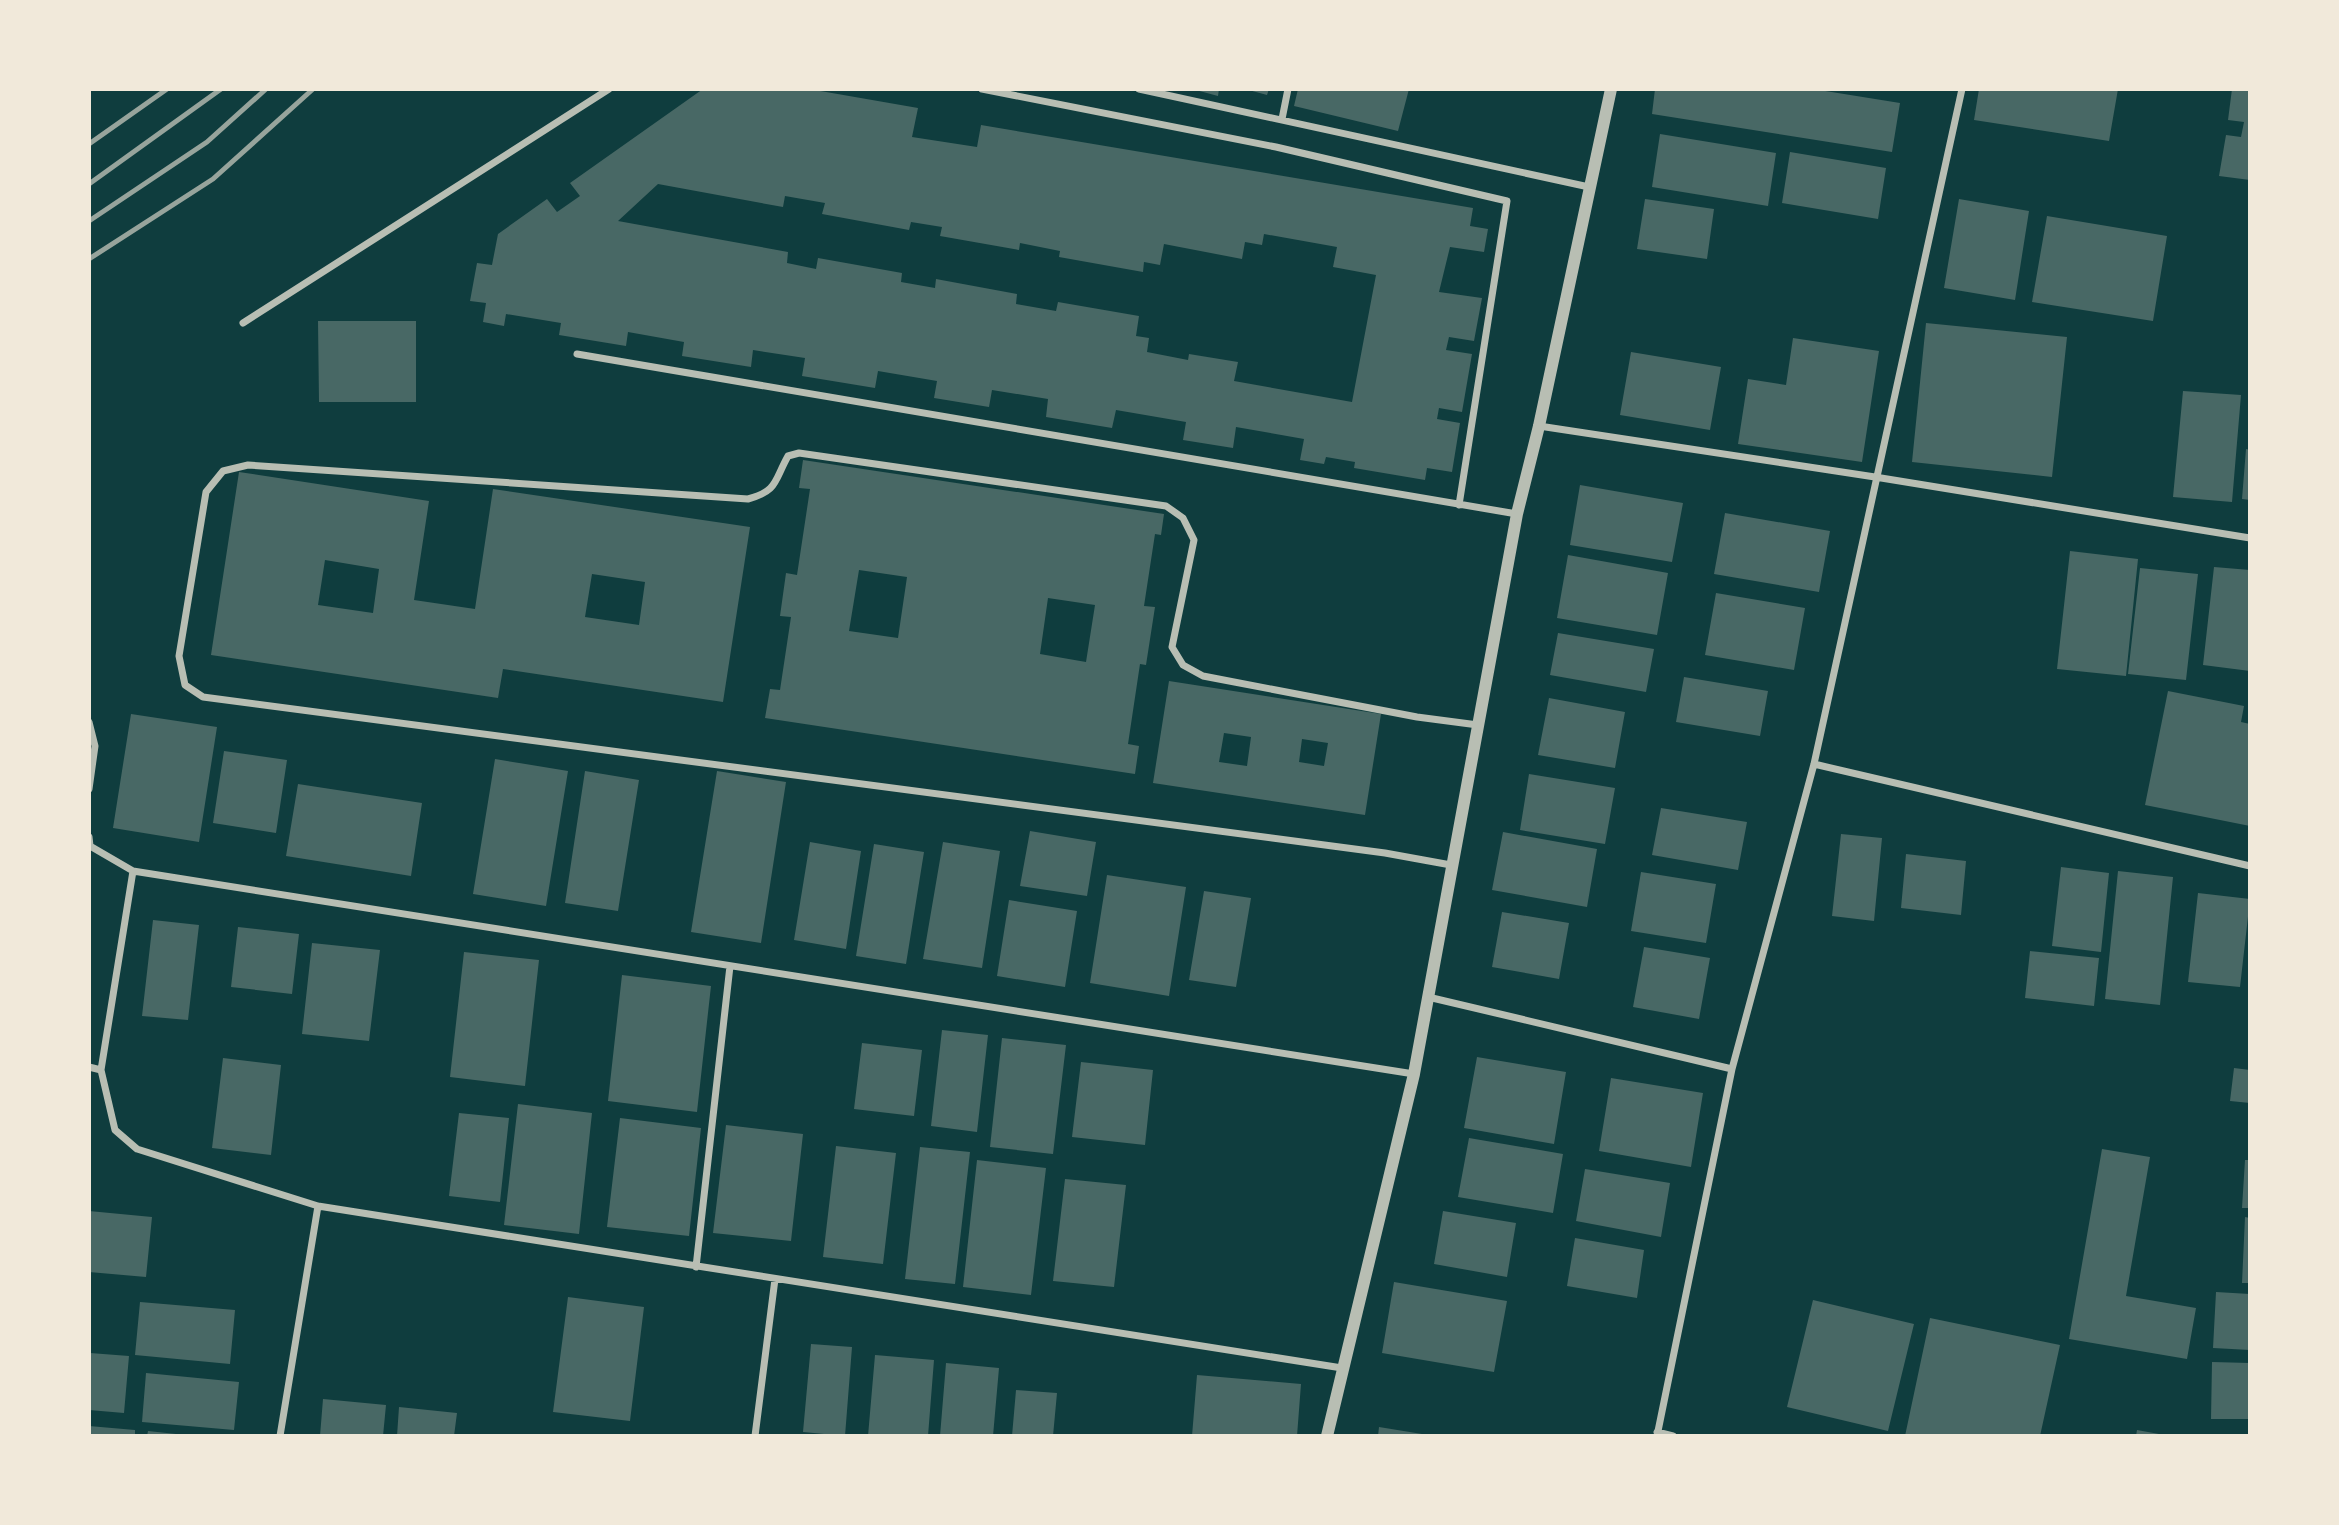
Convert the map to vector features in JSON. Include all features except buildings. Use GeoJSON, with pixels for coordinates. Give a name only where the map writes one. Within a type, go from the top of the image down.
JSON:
{"type":"FeatureCollection","features":[{"type":"Feature","properties":{"kind":"street"},"geometry":{"type":"LineString","coordinates":[[243,323],[609,89]]}},
{"type":"Feature","properties":{"kind":"street"},"geometry":{"type":"LineString","coordinates":[[982,89],[1276,147],[1507,201],[1459,505]]}},
{"type":"Feature","properties":{"kind":"street"},"geometry":{"type":"LineString","coordinates":[[1139,89],[1590,187]]}},
{"type":"Feature","properties":{"kind":"street"},"geometry":{"type":"LineString","coordinates":[[1282,119],[1288,89]]}},
{"type":"Feature","properties":{"kind":"street"},"geometry":{"type":"LineString","coordinates":[[1327,1436],[1414,1074],[1517,514],[1539,426],[1611,89]]}},
{"type":"Feature","properties":{"kind":"street"},"geometry":{"type":"LineString","coordinates":[[1673,1436],[1657,1434],[1732,1069],[1814,764],[1962,89]]}},
{"type":"Feature","properties":{"kind":"street"},"geometry":{"type":"LineString","coordinates":[[577,354],[1517,514]]}},
{"type":"Feature","properties":{"kind":"street"},"geometry":{"type":"LineString","coordinates":[[1539,426],[2250,538]]}},
{"type":"Feature","properties":{"kind":"street"},"geometry":{"type":"LineString","coordinates":[[1451,865],[1371,852],[203,697],[185,685],[179,656],[206,492],[223,471],[248,465],[748,499],[773,489],[788,456],[799,453],[1166,506],[1183,518],[1194,540],[1172,647],[1183,665],[1203,676],[1417,717],[1478,725]]}},
{"type":"Feature","properties":{"kind":"street"},"geometry":{"type":"LineString","coordinates":[[89,722],[95,746],[89,789]]}},
{"type":"Feature","properties":{"kind":"street"},"geometry":{"type":"LineString","coordinates":[[1814,764],[2250,866]]}},
{"type":"Feature","properties":{"kind":"street"},"geometry":{"type":"LineString","coordinates":[[89,837],[90,845],[133,871],[1414,1074]]}},
{"type":"Feature","properties":{"kind":"street"},"geometry":{"type":"LineString","coordinates":[[133,871],[101,1070],[115,1130],[136,1150],[318,1206],[1342,1368]]}},
{"type":"Feature","properties":{"kind":"street"},"geometry":{"type":"LineString","coordinates":[[696,1267],[730,966]]}},
{"type":"Feature","properties":{"kind":"street"},"geometry":{"type":"LineString","coordinates":[[1427,996],[1732,1069]]}},
{"type":"Feature","properties":{"kind":"street"},"geometry":{"type":"LineString","coordinates":[[89,1067],[101,1070]]}},
{"type":"Feature","properties":{"kind":"street"},"geometry":{"type":"LineString","coordinates":[[280,1436],[318,1206]]}},
{"type":"Feature","properties":{"kind":"street"},"geometry":{"type":"LineString","coordinates":[[755,1436],[775,1279]]}},
{"type":"Feature","properties":{"kind":"railway"},"geometry":{"type":"LineString","coordinates":[[89,144],[167,89]]}},
{"type":"Feature","properties":{"kind":"railway"},"geometry":{"type":"LineString","coordinates":[[89,184],[221,89]]}},
{"type":"Feature","properties":{"kind":"railway"},"geometry":{"type":"LineString","coordinates":[[89,221],[207,142],[266,89]]}},
{"type":"Feature","properties":{"kind":"railway"},"geometry":{"type":"LineString","coordinates":[[89,259],[213,179],[313,89]]}}]}
